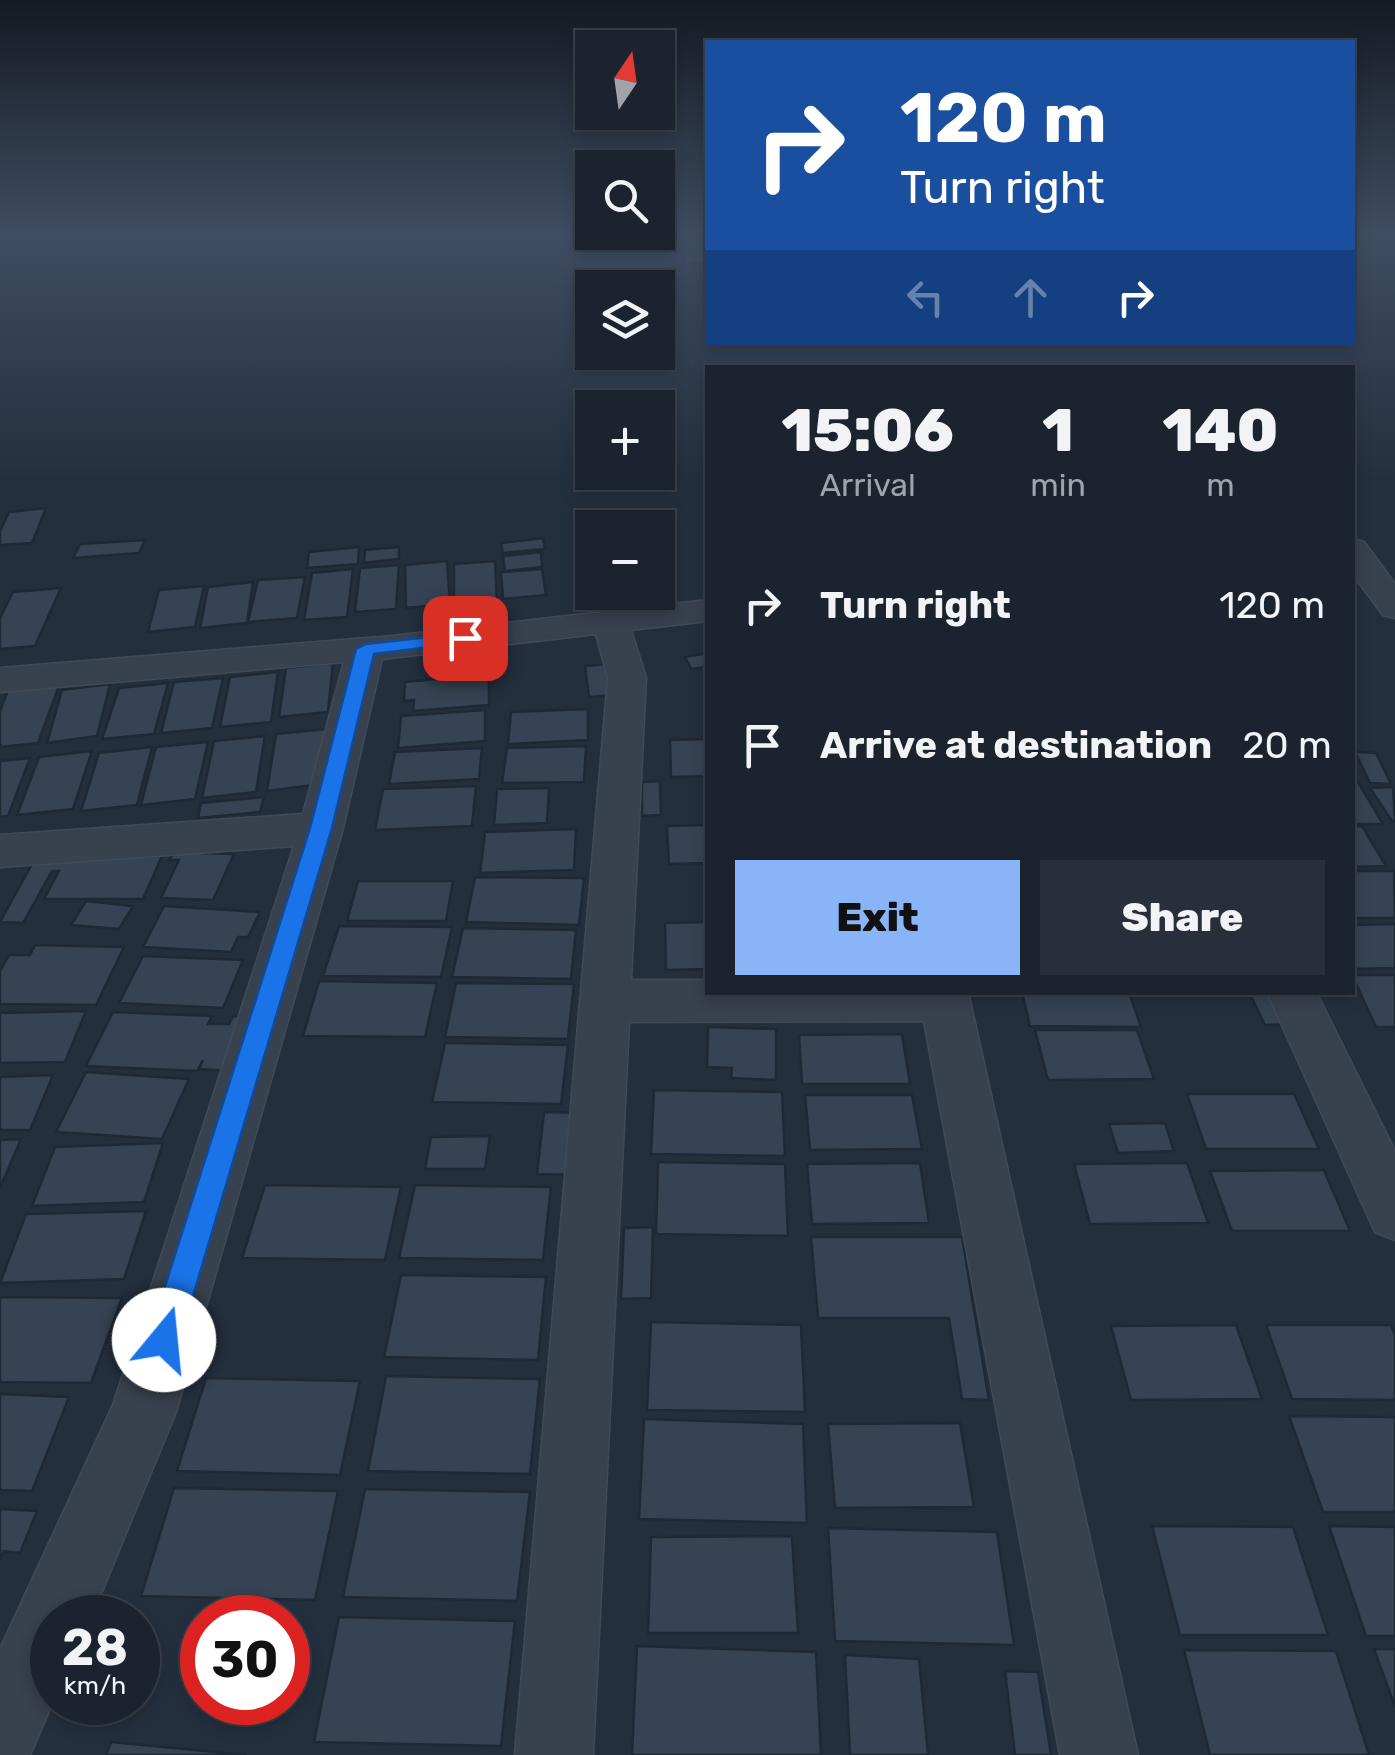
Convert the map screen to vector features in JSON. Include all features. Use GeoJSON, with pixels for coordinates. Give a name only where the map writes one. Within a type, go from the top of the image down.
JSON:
{"type":"FeatureCollection","features":[{"type":"Feature","properties":{"kind":"street"},"geometry":{"type":"LineString","coordinates":[[1355,553],[1395,608]]}},
{"type":"Feature","properties":{"kind":"street"},"geometry":{"type":"LineString","coordinates":[[0,680],[366,649],[705,610]]}},
{"type":"Feature","properties":{"kind":"street"},"geometry":{"type":"LineString","coordinates":[[554,1755],[628,678],[610,620]]}},
{"type":"Feature","properties":{"kind":"street"},"geometry":{"type":"LineString","coordinates":[[63,1595],[142,1412],[321,828],[366,649]]}},
{"type":"Feature","properties":{"kind":"street"},"geometry":{"type":"LineString","coordinates":[[6,859],[321,828]]}},
{"type":"Feature","properties":{"kind":"street"},"geometry":{"type":"LineString","coordinates":[[1292,995],[1395,1212]]}},
{"type":"Feature","properties":{"kind":"street"},"geometry":{"type":"LineString","coordinates":[[604,1001],[944,996],[1099,1755]]}},
{"type":"Feature","properties":{"kind":"street"},"geometry":{"type":"LineString","coordinates":[[0,1733],[30,1668]]}},
{"type":"Feature","properties":{"kind":"building"},"geometry":{"type":"Polygon","coordinates":[[[46,508],[32,543],[0,545],[0,531],[9,512],[46,508]]]}},
{"type":"Feature","properties":{"kind":"building"},"geometry":{"type":"Polygon","coordinates":[[[543,538],[545,549],[503,553],[501,543],[543,538]]]}},
{"type":"Feature","properties":{"kind":"building"},"geometry":{"type":"Polygon","coordinates":[[[145,540],[139,553],[73,558],[80,544],[145,540]]]}},
{"type":"Feature","properties":{"kind":"building"},"geometry":{"type":"Polygon","coordinates":[[[359,547],[358,564],[307,568],[309,552],[359,547]]]}},
{"type":"Feature","properties":{"kind":"building"},"geometry":{"type":"Polygon","coordinates":[[[399,547],[399,559],[364,563],[365,550],[399,547]]]}},
{"type":"Feature","properties":{"kind":"building"},"geometry":{"type":"Polygon","coordinates":[[[541,552],[542,567],[505,571],[503,556],[541,552]]]}},
{"type":"Feature","properties":{"kind":"building"},"geometry":{"type":"Polygon","coordinates":[[[447,561],[450,604],[406,608],[405,565],[447,561]]]}},
{"type":"Feature","properties":{"kind":"building"},"geometry":{"type":"Polygon","coordinates":[[[495,561],[497,603],[454,607],[454,564],[495,561]]]}},
{"type":"Feature","properties":{"kind":"building"},"geometry":{"type":"Polygon","coordinates":[[[399,565],[396,609],[355,612],[360,568],[399,565]]]}},
{"type":"Feature","properties":{"kind":"building"},"geometry":{"type":"Polygon","coordinates":[[[353,569],[347,617],[304,620],[312,573],[353,569]]]}},
{"type":"Feature","properties":{"kind":"building"},"geometry":{"type":"Polygon","coordinates":[[[542,569],[546,595],[503,599],[501,572],[542,569]]]}},
{"type":"Feature","properties":{"kind":"building"},"geometry":{"type":"Polygon","coordinates":[[[305,577],[297,618],[248,622],[258,580],[305,577]]]}},
{"type":"Feature","properties":{"kind":"building"},"geometry":{"type":"Polygon","coordinates":[[[253,582],[247,623],[200,628],[208,587],[253,582]]]}},
{"type":"Feature","properties":{"kind":"building"},"geometry":{"type":"Polygon","coordinates":[[[204,586],[195,627],[148,632],[159,590],[204,586]]]}},
{"type":"Feature","properties":{"kind":"building"},"geometry":{"type":"Polygon","coordinates":[[[61,588],[35,646],[0,649],[0,618],[13,592],[61,588]]]}},
{"type":"Feature","properties":{"kind":"building"},"geometry":{"type":"Polygon","coordinates":[[[705,654],[705,667],[691,669],[685,657],[705,654]]]}},
{"type":"Feature","properties":{"kind":"building"},"geometry":{"type":"Polygon","coordinates":[[[333,663],[328,712],[279,717],[286,668],[333,663]]]}},
{"type":"Feature","properties":{"kind":"building"},"geometry":{"type":"Polygon","coordinates":[[[608,664],[614,695],[589,697],[585,666],[608,664]]]}},
{"type":"Feature","properties":{"kind":"building"},"geometry":{"type":"Polygon","coordinates":[[[278,672],[271,722],[220,727],[230,677],[278,672]]]}},
{"type":"Feature","properties":{"kind":"building"},"geometry":{"type":"Polygon","coordinates":[[[489,674],[489,705],[413,711],[414,700],[404,701],[405,682],[489,674]]]}},
{"type":"Feature","properties":{"kind":"building"},"geometry":{"type":"Polygon","coordinates":[[[223,678],[212,728],[161,733],[174,682],[223,678]]]}},
{"type":"Feature","properties":{"kind":"building"},"geometry":{"type":"Polygon","coordinates":[[[61,680],[38,743],[0,747],[0,711],[10,685],[61,680]]]}},
{"type":"Feature","properties":{"kind":"building"},"geometry":{"type":"Polygon","coordinates":[[[168,683],[154,734],[102,739],[119,688],[168,683]]]}},
{"type":"Feature","properties":{"kind":"building"},"geometry":{"type":"Polygon","coordinates":[[[110,684],[97,736],[47,743],[62,690],[110,684]]]}},
{"type":"Feature","properties":{"kind":"building"},"geometry":{"type":"Polygon","coordinates":[[[588,709],[588,740],[508,744],[511,712],[588,709]]]}},
{"type":"Feature","properties":{"kind":"building"},"geometry":{"type":"Polygon","coordinates":[[[485,710],[485,741],[398,748],[401,716],[485,710]]]}},
{"type":"Feature","properties":{"kind":"building"},"geometry":{"type":"Polygon","coordinates":[[[327,729],[321,784],[267,791],[276,734],[327,729]]]}},
{"type":"Feature","properties":{"kind":"building"},"geometry":{"type":"Polygon","coordinates":[[[265,736],[256,792],[202,798],[214,741],[265,736]]]}},
{"type":"Feature","properties":{"kind":"building"},"geometry":{"type":"Polygon","coordinates":[[[705,739],[705,776],[671,777],[670,740],[705,739]]]}},
{"type":"Feature","properties":{"kind":"building"},"geometry":{"type":"Polygon","coordinates":[[[208,742],[195,799],[141,805],[156,747],[208,742]]]}},
{"type":"Feature","properties":{"kind":"building"},"geometry":{"type":"Polygon","coordinates":[[[586,746],[584,782],[502,783],[507,748],[586,746]]]}},
{"type":"Feature","properties":{"kind":"building"},"geometry":{"type":"Polygon","coordinates":[[[152,747],[137,805],[81,811],[99,753],[152,747]]]}},
{"type":"Feature","properties":{"kind":"building"},"geometry":{"type":"Polygon","coordinates":[[[482,748],[479,779],[389,784],[395,752],[482,748]]]}},
{"type":"Feature","properties":{"kind":"building"},"geometry":{"type":"Polygon","coordinates":[[[92,751],[73,809],[17,815],[39,757],[92,751]]]}},
{"type":"Feature","properties":{"kind":"building"},"geometry":{"type":"Polygon","coordinates":[[[1355,752],[1376,753],[1391,784],[1370,783],[1355,752]]]}},
{"type":"Feature","properties":{"kind":"building"},"geometry":{"type":"Polygon","coordinates":[[[30,758],[8,816],[0,817],[0,761],[30,758]]]}},
{"type":"Feature","properties":{"kind":"building"},"geometry":{"type":"Polygon","coordinates":[[[660,781],[661,815],[642,816],[642,782],[660,781]]]}},
{"type":"Feature","properties":{"kind":"building"},"geometry":{"type":"Polygon","coordinates":[[[1355,782],[1358,782],[1383,824],[1355,824],[1355,782]]]}},
{"type":"Feature","properties":{"kind":"building"},"geometry":{"type":"Polygon","coordinates":[[[476,786],[472,826],[375,830],[383,789],[476,786]]]}},
{"type":"Feature","properties":{"kind":"building"},"geometry":{"type":"Polygon","coordinates":[[[1393,787],[1395,821],[1370,788],[1393,787]]]}},
{"type":"Feature","properties":{"kind":"building"},"geometry":{"type":"Polygon","coordinates":[[[549,788],[547,823],[494,825],[497,789],[549,788]]]}},
{"type":"Feature","properties":{"kind":"building"},"geometry":{"type":"Polygon","coordinates":[[[264,797],[260,812],[198,818],[201,803],[264,797]]]}},
{"type":"Feature","properties":{"kind":"building"},"geometry":{"type":"Polygon","coordinates":[[[705,825],[705,863],[669,864],[667,826],[705,825]]]}},
{"type":"Feature","properties":{"kind":"building"},"geometry":{"type":"Polygon","coordinates":[[[1362,826],[1386,866],[1355,867],[1355,827],[1362,826]]]}},
{"type":"Feature","properties":{"kind":"building"},"geometry":{"type":"Polygon","coordinates":[[[576,829],[574,870],[480,873],[485,832],[576,829]]]}},
{"type":"Feature","properties":{"kind":"building"},"geometry":{"type":"Polygon","coordinates":[[[174,852],[234,854],[213,900],[161,898],[179,860],[169,860],[174,852]]]}},
{"type":"Feature","properties":{"kind":"building"},"geometry":{"type":"Polygon","coordinates":[[[37,855],[162,856],[143,899],[44,899],[59,871],[52,871],[23,923],[0,922],[37,855]]]}},
{"type":"Feature","properties":{"kind":"building"},"geometry":{"type":"Polygon","coordinates":[[[1355,871],[1394,871],[1395,918],[1355,918],[1355,871]]]}},
{"type":"Feature","properties":{"kind":"building"},"geometry":{"type":"Polygon","coordinates":[[[475,877],[584,878],[579,925],[466,922],[475,877]]]}},
{"type":"Feature","properties":{"kind":"building"},"geometry":{"type":"Polygon","coordinates":[[[358,881],[453,881],[446,921],[347,921],[358,881]]]}},
{"type":"Feature","properties":{"kind":"building"},"geometry":{"type":"Polygon","coordinates":[[[86,901],[133,906],[119,929],[71,925],[86,901]]]}},
{"type":"Feature","properties":{"kind":"building"},"geometry":{"type":"Polygon","coordinates":[[[164,906],[260,912],[248,937],[238,937],[231,952],[143,947],[164,906]]]}},
{"type":"Feature","properties":{"kind":"building"},"geometry":{"type":"Polygon","coordinates":[[[705,922],[705,969],[666,970],[665,923],[705,922]]]}},
{"type":"Feature","properties":{"kind":"building"},"geometry":{"type":"Polygon","coordinates":[[[1395,924],[1395,968],[1355,969],[1355,925],[1395,924]]]}},
{"type":"Feature","properties":{"kind":"building"},"geometry":{"type":"Polygon","coordinates":[[[339,926],[452,927],[441,977],[323,976],[339,926]]]}},
{"type":"Feature","properties":{"kind":"building"},"geometry":{"type":"Polygon","coordinates":[[[463,928],[576,930],[571,979],[452,977],[463,928]]]}},
{"type":"Feature","properties":{"kind":"building"},"geometry":{"type":"Polygon","coordinates":[[[35,945],[124,947],[96,1005],[0,1004],[0,971],[9,955],[30,955],[35,945]]]}},
{"type":"Feature","properties":{"kind":"building"},"geometry":{"type":"Polygon","coordinates":[[[143,956],[243,960],[223,1008],[119,1003],[143,956]]]}},
{"type":"Feature","properties":{"kind":"building"},"geometry":{"type":"Polygon","coordinates":[[[1355,975],[1395,975],[1395,1027],[1376,1027],[1355,975]]]}},
{"type":"Feature","properties":{"kind":"building"},"geometry":{"type":"Polygon","coordinates":[[[319,981],[437,983],[425,1037],[303,1036],[319,981]]]}},
{"type":"Feature","properties":{"kind":"building"},"geometry":{"type":"Polygon","coordinates":[[[456,983],[574,984],[568,1039],[445,1037],[456,983]]]}},
{"type":"Feature","properties":{"kind":"building"},"geometry":{"type":"Polygon","coordinates":[[[1023,995],[1130,995],[1141,1027],[1030,1026],[1023,995]]]}},
{"type":"Feature","properties":{"kind":"building"},"geometry":{"type":"Polygon","coordinates":[[[1250,995],[1286,995],[1300,1024],[1265,1025],[1250,995]]]}},
{"type":"Feature","properties":{"kind":"building"},"geometry":{"type":"Polygon","coordinates":[[[86,1011],[65,1062],[0,1063],[0,1013],[86,1011]]]}},
{"type":"Feature","properties":{"kind":"building"},"geometry":{"type":"Polygon","coordinates":[[[113,1012],[212,1016],[208,1024],[229,1024],[233,1016],[250,1017],[229,1071],[199,1069],[203,1060],[197,1071],[86,1066],[113,1012]]]}},
{"type":"Feature","properties":{"kind":"building"},"geometry":{"type":"Polygon","coordinates":[[[708,1027],[776,1029],[776,1080],[731,1078],[732,1068],[707,1067],[708,1027]]]}},
{"type":"Feature","properties":{"kind":"building"},"geometry":{"type":"Polygon","coordinates":[[[1035,1030],[1137,1030],[1154,1079],[1048,1080],[1035,1030]]]}},
{"type":"Feature","properties":{"kind":"building"},"geometry":{"type":"Polygon","coordinates":[[[902,1034],[910,1084],[802,1084],[799,1035],[902,1034]]]}},
{"type":"Feature","properties":{"kind":"building"},"geometry":{"type":"Polygon","coordinates":[[[445,1043],[568,1045],[561,1104],[432,1102],[445,1043]]]}},
{"type":"Feature","properties":{"kind":"building"},"geometry":{"type":"Polygon","coordinates":[[[86,1072],[189,1079],[162,1139],[56,1132],[86,1072]]]}},
{"type":"Feature","properties":{"kind":"building"},"geometry":{"type":"Polygon","coordinates":[[[53,1075],[30,1130],[0,1130],[0,1077],[53,1075]]]}},
{"type":"Feature","properties":{"kind":"building"},"geometry":{"type":"Polygon","coordinates":[[[654,1090],[782,1092],[785,1156],[651,1154],[654,1090]]]}},
{"type":"Feature","properties":{"kind":"building"},"geometry":{"type":"Polygon","coordinates":[[[1187,1094],[1294,1094],[1319,1149],[1206,1149],[1187,1094]]]}},
{"type":"Feature","properties":{"kind":"building"},"geometry":{"type":"Polygon","coordinates":[[[805,1095],[912,1095],[922,1149],[810,1150],[805,1095]]]}},
{"type":"Feature","properties":{"kind":"building"},"geometry":{"type":"Polygon","coordinates":[[[544,1112],[585,1113],[578,1175],[537,1174],[544,1112]]]}},
{"type":"Feature","properties":{"kind":"building"},"geometry":{"type":"Polygon","coordinates":[[[1165,1123],[1174,1151],[1118,1153],[1109,1124],[1165,1123]]]}},
{"type":"Feature","properties":{"kind":"building"},"geometry":{"type":"Polygon","coordinates":[[[490,1136],[485,1169],[425,1169],[431,1137],[490,1136]]]}},
{"type":"Feature","properties":{"kind":"building"},"geometry":{"type":"Polygon","coordinates":[[[21,1139],[0,1188],[0,1140],[21,1139]]]}},
{"type":"Feature","properties":{"kind":"building"},"geometry":{"type":"Polygon","coordinates":[[[163,1143],[144,1202],[32,1206],[55,1147],[163,1143]]]}},
{"type":"Feature","properties":{"kind":"building"},"geometry":{"type":"Polygon","coordinates":[[[658,1162],[785,1164],[788,1236],[656,1234],[658,1162]]]}},
{"type":"Feature","properties":{"kind":"building"},"geometry":{"type":"Polygon","coordinates":[[[920,1163],[929,1223],[812,1224],[807,1164],[920,1163]]]}},
{"type":"Feature","properties":{"kind":"building"},"geometry":{"type":"Polygon","coordinates":[[[1187,1163],[1208,1223],[1090,1224],[1074,1164],[1187,1163]]]}},
{"type":"Feature","properties":{"kind":"building"},"geometry":{"type":"Polygon","coordinates":[[[1324,1170],[1350,1231],[1232,1231],[1210,1171],[1324,1170]]]}},
{"type":"Feature","properties":{"kind":"building"},"geometry":{"type":"Polygon","coordinates":[[[265,1185],[401,1187],[385,1260],[242,1258],[265,1185]]]}},
{"type":"Feature","properties":{"kind":"building"},"geometry":{"type":"Polygon","coordinates":[[[415,1185],[551,1187],[543,1260],[399,1258],[415,1185]]]}},
{"type":"Feature","properties":{"kind":"building"},"geometry":{"type":"Polygon","coordinates":[[[146,1211],[124,1279],[0,1283],[26,1214],[146,1211]]]}},
{"type":"Feature","properties":{"kind":"building"},"geometry":{"type":"Polygon","coordinates":[[[653,1227],[651,1298],[621,1299],[624,1228],[653,1227]]]}},
{"type":"Feature","properties":{"kind":"building"},"geometry":{"type":"Polygon","coordinates":[[[811,1237],[962,1237],[989,1400],[962,1399],[949,1318],[818,1318],[811,1237]]]}},
{"type":"Feature","properties":{"kind":"building"},"geometry":{"type":"Polygon","coordinates":[[[401,1275],[546,1277],[538,1360],[384,1357],[401,1275]]]}},
{"type":"Feature","properties":{"kind":"building"},"geometry":{"type":"Polygon","coordinates":[[[0,1297],[122,1298],[91,1383],[0,1382],[0,1297]]]}},
{"type":"Feature","properties":{"kind":"building"},"geometry":{"type":"Polygon","coordinates":[[[651,1322],[801,1325],[805,1412],[647,1410],[651,1322]]]}},
{"type":"Feature","properties":{"kind":"building"},"geometry":{"type":"Polygon","coordinates":[[[1236,1325],[1262,1399],[1131,1400],[1111,1326],[1236,1325]]]}},
{"type":"Feature","properties":{"kind":"building"},"geometry":{"type":"Polygon","coordinates":[[[1266,1325],[1391,1325],[1395,1335],[1395,1400],[1292,1399],[1266,1325]]]}},
{"type":"Feature","properties":{"kind":"building"},"geometry":{"type":"Polygon","coordinates":[[[386,1376],[540,1379],[530,1474],[368,1471],[386,1376]]]}},
{"type":"Feature","properties":{"kind":"building"},"geometry":{"type":"Polygon","coordinates":[[[206,1378],[360,1381],[340,1475],[177,1471],[206,1378]]]}},
{"type":"Feature","properties":{"kind":"building"},"geometry":{"type":"Polygon","coordinates":[[[0,1394],[69,1397],[32,1491],[0,1490],[0,1394]]]}},
{"type":"Feature","properties":{"kind":"building"},"geometry":{"type":"Polygon","coordinates":[[[1289,1416],[1395,1417],[1395,1512],[1323,1512],[1289,1416]]]}},
{"type":"Feature","properties":{"kind":"building"},"geometry":{"type":"Polygon","coordinates":[[[644,1419],[803,1424],[807,1523],[639,1519],[644,1419]]]}},
{"type":"Feature","properties":{"kind":"building"},"geometry":{"type":"Polygon","coordinates":[[[960,1423],[974,1507],[835,1508],[828,1424],[960,1423]]]}},
{"type":"Feature","properties":{"kind":"building"},"geometry":{"type":"Polygon","coordinates":[[[174,1488],[338,1491],[315,1600],[310,1600],[310,1595],[141,1595],[174,1488]]]}},
{"type":"Feature","properties":{"kind":"building"},"geometry":{"type":"Polygon","coordinates":[[[365,1489],[530,1492],[517,1601],[343,1597],[365,1489]]]}},
{"type":"Feature","properties":{"kind":"building"},"geometry":{"type":"Polygon","coordinates":[[[0,1509],[37,1511],[20,1553],[4,1551],[0,1560],[0,1509]]]}},
{"type":"Feature","properties":{"kind":"building"},"geometry":{"type":"Polygon","coordinates":[[[1152,1526],[1293,1527],[1328,1635],[1180,1635],[1152,1526]]]}},
{"type":"Feature","properties":{"kind":"building"},"geometry":{"type":"Polygon","coordinates":[[[1329,1526],[1395,1527],[1395,1636],[1366,1636],[1329,1526]]]}},
{"type":"Feature","properties":{"kind":"building"},"geometry":{"type":"Polygon","coordinates":[[[828,1528],[997,1532],[1014,1645],[835,1641],[828,1528]]]}},
{"type":"Feature","properties":{"kind":"building"},"geometry":{"type":"Polygon","coordinates":[[[792,1536],[798,1633],[648,1633],[651,1537],[792,1536]]]}},
{"type":"Feature","properties":{"kind":"building"},"geometry":{"type":"Polygon","coordinates":[[[339,1617],[515,1621],[501,1746],[314,1742],[339,1617]]]}},
{"type":"Feature","properties":{"kind":"building"},"geometry":{"type":"Polygon","coordinates":[[[637,1646],[816,1652],[821,1755],[632,1755],[637,1646]]]}},
{"type":"Feature","properties":{"kind":"building"},"geometry":{"type":"Polygon","coordinates":[[[1374,1649],[1395,1649],[1395,1707],[1374,1649]]]}},
{"type":"Feature","properties":{"kind":"building"},"geometry":{"type":"Polygon","coordinates":[[[1184,1650],[1336,1651],[1369,1755],[1210,1755],[1184,1650]]]}},
{"type":"Feature","properties":{"kind":"building"},"geometry":{"type":"Polygon","coordinates":[[[845,1655],[919,1659],[928,1755],[850,1755],[845,1655]]]}},
{"type":"Feature","properties":{"kind":"building"},"geometry":{"type":"Polygon","coordinates":[[[1005,1671],[1038,1672],[1051,1755],[1015,1755],[1005,1671]]]}},
{"type":"Feature","properties":{"kind":"building"},"geometry":{"type":"Polygon","coordinates":[[[111,1742],[247,1755],[106,1755],[111,1742]]]}},
{"type":"Feature","properties":{"kind":"route"},"geometry":{"type":"LineString","coordinates":[[164,1340],[321,828],[366,649],[465,638]]}}]}
